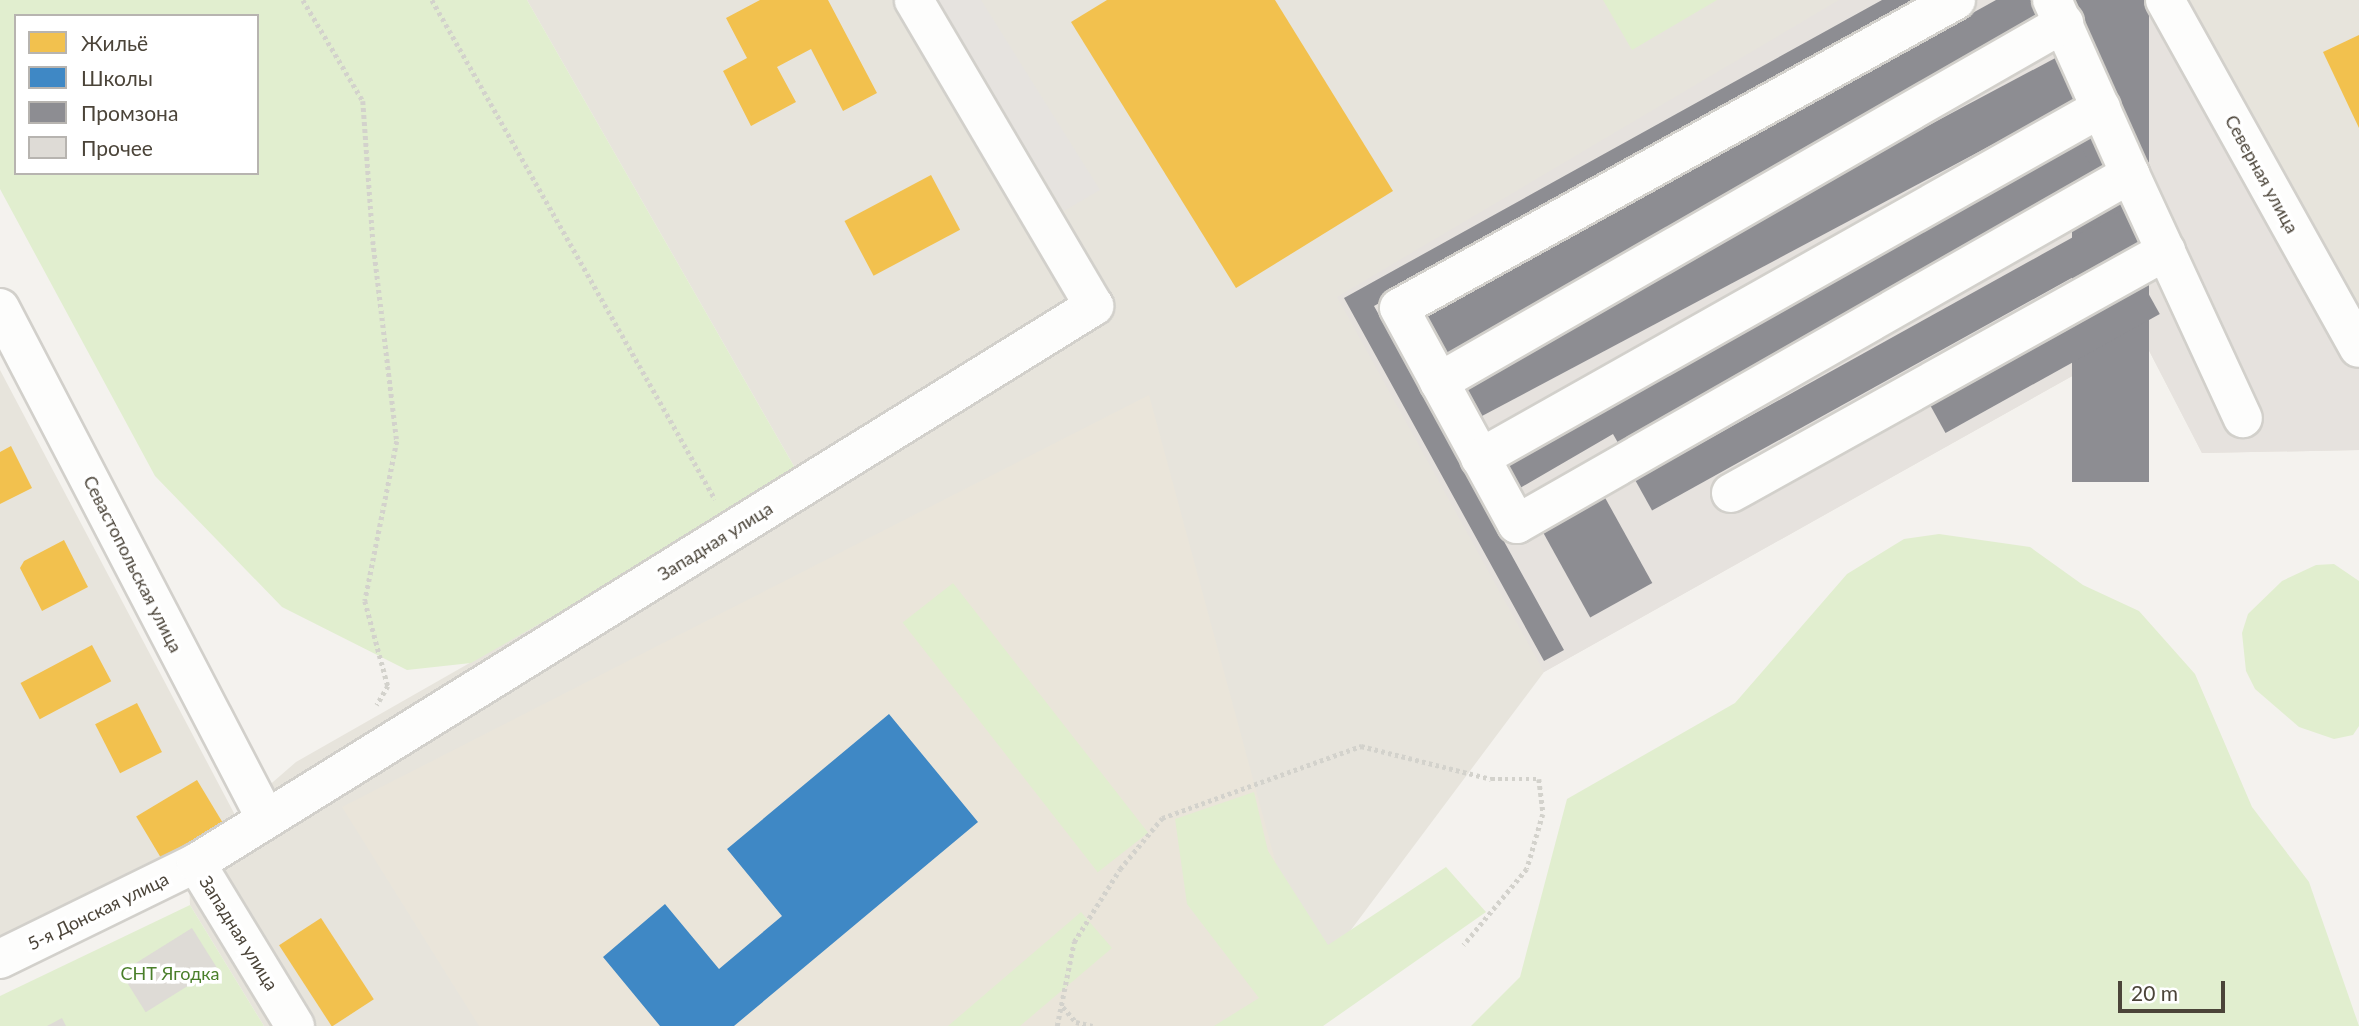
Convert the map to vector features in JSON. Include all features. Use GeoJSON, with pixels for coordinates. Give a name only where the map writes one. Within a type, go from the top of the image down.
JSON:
{"type":"FeatureCollection","features":[{"type":"Feature","properties":{"kind":"street","name":"Западная улица"},"geometry":{"type":"LineString","coordinates":[[295,1026],[196,863],[1094,306],[914,0]]}},
{"type":"Feature","properties":{"kind":"street"},"geometry":{"type":"LineString","coordinates":[[1956,0],[1399,308],[1517,524],[2130,174]]}},
{"type":"Feature","properties":{"kind":"street","name":"Северная улица"},"geometry":{"type":"LineString","coordinates":[[2165,0],[2359,348]]}},
{"type":"Feature","properties":{"kind":"street"},"geometry":{"type":"LineString","coordinates":[[1439,382],[2058,12],[2243,418]]}},
{"type":"Feature","properties":{"kind":"street"},"geometry":{"type":"LineString","coordinates":[[1480,458],[2101,108]]}},
{"type":"Feature","properties":{"kind":"street"},"geometry":{"type":"LineString","coordinates":[[1731,493],[2166,251]]}},
{"type":"Feature","properties":{"kind":"street","name":"Севастопольская улица"},"geometry":{"type":"LineString","coordinates":[[0,308],[266,820]]}},
{"type":"Feature","properties":{"kind":"street","name":"5-я Донская улица"},"geometry":{"type":"LineString","coordinates":[[0,959],[196,863]]}},
{"type":"Feature","properties":{"kind":"path"},"geometry":{"type":"LineString","coordinates":[[303,0],[363,101],[373,241],[397,441],[365,601],[388,686],[375,708]]}},
{"type":"Feature","properties":{"kind":"path"},"geometry":{"type":"LineString","coordinates":[[432,0],[733,530]]}},
{"type":"Feature","properties":{"kind":"path"},"geometry":{"type":"LineString","coordinates":[[1057,1026],[1074,942],[1120,869],[1162,818],[1361,746],[1491,779],[1539,779],[1543,814],[1527,869],[1464,945]]}},
{"type":"Feature","properties":{"kind":"path"},"geometry":{"type":"LineString","coordinates":[[1062,1006],[1076,1021],[1093,1026]]}},
{"type":"Feature","properties":{"kind":"shaded area"},"geometry":{"type":"Polygon","coordinates":[[[527,0],[2359,0],[2359,450],[2202,453],[2142,337],[1544,672],[1309,986],[1249,1026],[264,1026],[190,905],[188,857],[0,952],[0,370],[235,815],[296,762],[799,475],[527,0]]]}},
{"type":"Feature","properties":{"kind":"shaded area"},"geometry":{"type":"Polygon","coordinates":[[[936,0],[981,0],[1100,190],[1064,211],[936,0]]]}},
{"type":"Feature","properties":{"kind":"shaded area"},"geometry":{"type":"Polygon","coordinates":[[[1839,0],[2171,0],[2359,362],[2359,450],[2202,453],[2142,337],[1544,672],[1337,297],[1839,0]]]}},
{"type":"Feature","properties":{"kind":"shaded area"},"geometry":{"type":"Polygon","coordinates":[[[1149,395],[1309,986],[1249,1026],[479,1026],[342,807],[1149,395]]]}},
{"type":"Feature","properties":{"kind":"green space"},"geometry":{"type":"Polygon","coordinates":[[[0,0],[527,0],[799,475],[471,663],[407,670],[282,607],[155,476],[0,189],[0,0]]]}},
{"type":"Feature","properties":{"kind":"green space"},"geometry":{"type":"Polygon","coordinates":[[[1603,0],[1717,0],[1632,50],[1603,0]]]}},
{"type":"Feature","properties":{"kind":"green space"},"geometry":{"type":"Polygon","coordinates":[[[1939,534],[2030,547],[2083,585],[2139,611],[2195,674],[2252,807],[2309,882],[2359,1026],[1471,1026],[1520,977],[1567,799],[1735,703],[1847,574],[1904,539],[1939,534]]]}},
{"type":"Feature","properties":{"kind":"green space"},"geometry":{"type":"Polygon","coordinates":[[[2334,564],[2359,581],[2359,726],[2353,735],[2334,739],[2299,727],[2255,689],[2246,671],[2242,633],[2248,614],[2282,581],[2316,565],[2334,564]]]}},
{"type":"Feature","properties":{"kind":"green space"},"geometry":{"type":"Polygon","coordinates":[[[953,583],[1148,833],[1098,872],[903,622],[953,583]]]}},
{"type":"Feature","properties":{"kind":"green space"},"geometry":{"type":"Polygon","coordinates":[[[1254,792],[1268,851],[1328,945],[1446,867],[1486,912],[1323,1026],[1214,1026],[1259,998],[1187,904],[1175,819],[1254,792]]]}},
{"type":"Feature","properties":{"kind":"green space","name":"СНТ Ягодка"},"geometry":{"type":"Polygon","coordinates":[[[190,905],[264,1026],[0,1026],[0,996],[190,905]]]}},
{"type":"Feature","properties":{"kind":"green space"},"geometry":{"type":"Polygon","coordinates":[[[1081,912],[1112,948],[1020,1026],[948,1026],[1081,912]]]}},
{"type":"Feature","properties":{"kind":"building: Жильё"},"geometry":{"type":"Polygon","coordinates":[[[760,0],[828,0],[877,93],[843,111],[811,49],[777,67],[796,102],[751,126],[723,71],[747,58],[726,18],[760,0]]]}},
{"type":"Feature","properties":{"kind":"building: Жильё"},"geometry":{"type":"Polygon","coordinates":[[[1107,0],[1275,0],[1393,191],[1236,288],[1071,22],[1107,0]]]}},
{"type":"Feature","properties":{"kind":"building: Жильё"},"geometry":{"type":"Polygon","coordinates":[[[2359,35],[2359,128],[2323,52],[2359,35]]]}},
{"type":"Feature","properties":{"kind":"building: Жильё"},"geometry":{"type":"Polygon","coordinates":[[[931,175],[960,230],[874,276],[844,221],[931,175]]]}},
{"type":"Feature","properties":{"kind":"building: Жильё"},"geometry":{"type":"Polygon","coordinates":[[[11,446],[32,488],[0,504],[0,452],[11,446]]]}},
{"type":"Feature","properties":{"kind":"building: Жильё"},"geometry":{"type":"Polygon","coordinates":[[[64,540],[88,587],[42,611],[20,568],[24,561],[64,540]]]}},
{"type":"Feature","properties":{"kind":"building: Жильё"},"geometry":{"type":"Polygon","coordinates":[[[92,645],[111,681],[40,719],[20,683],[92,645]]]}},
{"type":"Feature","properties":{"kind":"building: Жильё"},"geometry":{"type":"Polygon","coordinates":[[[137,703],[162,752],[120,773],[95,724],[137,703]]]}},
{"type":"Feature","properties":{"kind":"building: Жильё"},"geometry":{"type":"Polygon","coordinates":[[[197,780],[223,823],[162,859],[136,817],[197,780]]]}},
{"type":"Feature","properties":{"kind":"building: Жильё"},"geometry":{"type":"Polygon","coordinates":[[[321,918],[374,999],[332,1026],[279,945],[321,918]]]}},
{"type":"Feature","properties":{"kind":"building: Школы"},"geometry":{"type":"Polygon","coordinates":[[[889,714],[978,822],[734,1026],[660,1026],[603,957],[665,904],[719,969],[782,916],[727,849],[889,714]]]}},
{"type":"Feature","properties":{"kind":"building: Промзона"},"geometry":{"type":"Polygon","coordinates":[[[1882,0],[1926,0],[1374,306],[1564,650],[1544,661],[1344,298],[1882,0]]]}},
{"type":"Feature","properties":{"kind":"building: Промзона"},"geometry":{"type":"Polygon","coordinates":[[[1996,0],[2042,0],[2054,22],[1445,359],[1422,318],[1996,0]]]}},
{"type":"Feature","properties":{"kind":"building: Промзона"},"geometry":{"type":"Polygon","coordinates":[[[2072,0],[2149,0],[2149,482],[2072,482],[2072,0]]]}},
{"type":"Feature","properties":{"kind":"building: Промзона"},"geometry":{"type":"Polygon","coordinates":[[[2061,55],[2083,96],[1472,421],[1450,380],[2061,55]]]}},
{"type":"Feature","properties":{"kind":"building: Промзона"},"geometry":{"type":"Polygon","coordinates":[[[2075,137],[2097,176],[1622,450],[1613,434],[1520,488],[1506,464],[2075,137]]]}},
{"type":"Feature","properties":{"kind":"building: Промзона"},"geometry":{"type":"Polygon","coordinates":[[[2131,205],[2148,236],[1652,510],[1635,480],[2131,205]]]}},
{"type":"Feature","properties":{"kind":"building: Промзона"},"geometry":{"type":"Polygon","coordinates":[[[2137,273],[2160,314],[1946,433],[1923,392],[2137,273]]]}},
{"type":"Feature","properties":{"kind":"building: Промзона"},"geometry":{"type":"Polygon","coordinates":[[[1598,485],[1652,583],[1590,617],[1536,519],[1598,485]]]}},
{"type":"Feature","properties":{"kind":"building: Прочее"},"geometry":{"type":"Polygon","coordinates":[[[192,928],[217,968],[146,1012],[121,973],[192,928]]]}},
{"type":"Feature","properties":{"kind":"building: Прочее"},"geometry":{"type":"Polygon","coordinates":[[[62,1018],[66,1026],[47,1026],[62,1018]]]}}]}
